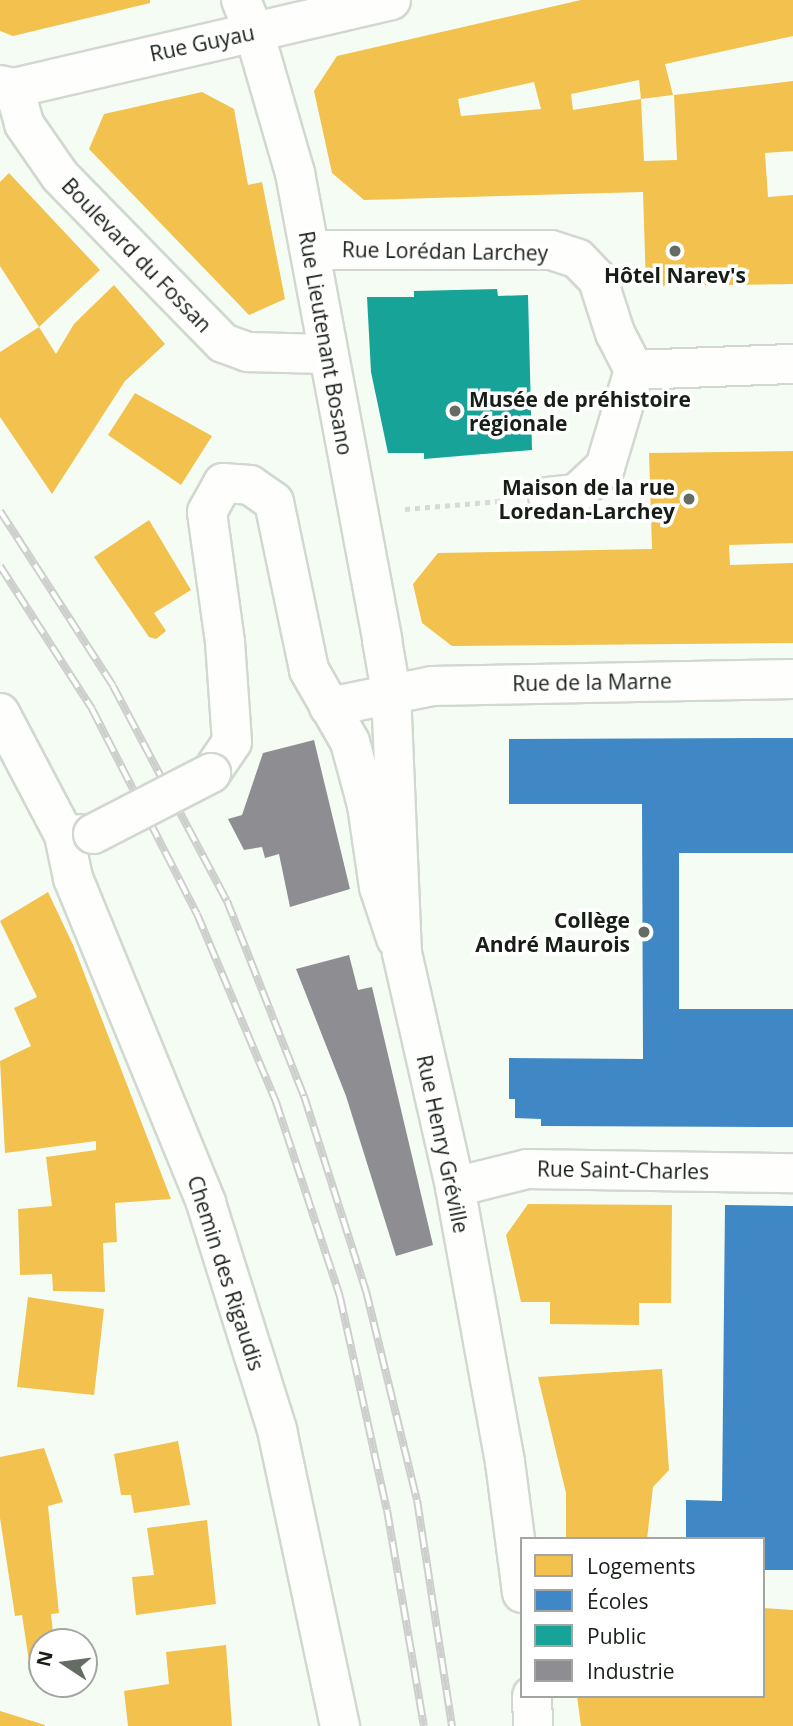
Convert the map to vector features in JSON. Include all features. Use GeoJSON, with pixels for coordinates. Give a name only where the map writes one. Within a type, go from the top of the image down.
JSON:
{"type":"FeatureCollection","features":[{"type":"Feature","properties":{"kind":"street","name":"Rue Guyau"},"geometry":{"type":"LineString","coordinates":[[7,86],[248,16],[391,0]]}},
{"type":"Feature","properties":{"kind":"street","name":"Rue Lieutenant Bosano"},"geometry":{"type":"LineString","coordinates":[[248,16],[295,173],[310,250],[325,354],[391,692]]}},
{"type":"Feature","properties":{"kind":"street","name":"Boulevard du Fossan"},"geometry":{"type":"LineString","coordinates":[[7,86],[24,124],[60,176],[223,343],[248,352],[325,354]]}},
{"type":"Feature","properties":{"kind":"street","name":"Rue Lorédan Larchey"},"geometry":{"type":"LineString","coordinates":[[310,250],[551,250],[578,259],[597,280],[615,333],[634,370]]}},
{"type":"Feature","properties":{"kind":"street"},"geometry":{"type":"LineString","coordinates":[[548,497],[576,495],[605,467],[634,370],[793,364]]}},
{"type":"Feature","properties":{"kind":"street"},"geometry":{"type":"LineString","coordinates":[[78,835],[211,774],[232,742],[225,642],[208,512],[223,483],[250,485],[274,502],[309,670],[350,742],[368,805],[379,887],[402,953]]}},
{"type":"Feature","properties":{"kind":"street","name":"Rue de la Marne"},"geometry":{"type":"LineString","coordinates":[[329,707],[391,692],[432,686],[793,678]]}},
{"type":"Feature","properties":{"kind":"street","name":"Rue Henry Gréville"},"geometry":{"type":"LineString","coordinates":[[391,692],[402,953],[455,1186],[505,1462],[520,1578]]}},
{"type":"Feature","properties":{"kind":"street","name":"Chemin des Rigaudis"},"geometry":{"type":"LineString","coordinates":[[0,713],[78,835],[73,878],[206,1203],[277,1430],[340,1726]]}},
{"type":"Feature","properties":{"kind":"street","name":"Rue Saint-Charles"},"geometry":{"type":"LineString","coordinates":[[455,1186],[527,1168],[793,1173]]}},
{"type":"Feature","properties":{"kind":"street"},"geometry":{"type":"LineString","coordinates":[[532,1698],[533,1726]]}},
{"type":"Feature","properties":{"kind":"path"},"geometry":{"type":"LineString","coordinates":[[357,513],[548,497]]}},
{"type":"Feature","properties":{"kind":"building: Logements"},"geometry":{"type":"Polygon","coordinates":[[[0,0],[150,0],[150,3],[13,36],[0,31],[0,0]]]}},
{"type":"Feature","properties":{"kind":"building: Logements"},"geometry":{"type":"Polygon","coordinates":[[[581,0],[793,0],[793,36],[665,64],[673,95],[641,99],[644,161],[677,160],[674,95],[793,81],[793,151],[765,153],[768,197],[793,195],[793,284],[646,286],[643,192],[364,200],[332,173],[314,91],[337,56],[581,0]],[[639,80],[571,94],[573,110],[641,99],[639,80]],[[534,82],[458,99],[461,116],[541,109],[534,82]]]}},
{"type":"Feature","properties":{"kind":"building: Logements"},"geometry":{"type":"Polygon","coordinates":[[[202,92],[234,109],[248,185],[262,182],[285,299],[249,315],[89,149],[104,114],[202,92]]]}},
{"type":"Feature","properties":{"kind":"building: Logements"},"geometry":{"type":"Polygon","coordinates":[[[9,173],[100,270],[39,327],[0,266],[0,182],[9,173]]]}},
{"type":"Feature","properties":{"kind":"building: Logements"},"geometry":{"type":"Polygon","coordinates":[[[114,285],[165,344],[125,381],[52,494],[0,417],[0,352],[39,327],[56,354],[74,324],[114,285]]]}},
{"type":"Feature","properties":{"kind":"building: Logements"},"geometry":{"type":"Polygon","coordinates":[[[135,393],[212,436],[181,485],[108,435],[135,393]]]}},
{"type":"Feature","properties":{"kind":"building: Logements"},"geometry":{"type":"Polygon","coordinates":[[[793,451],[793,543],[729,545],[730,565],[793,563],[793,643],[452,646],[422,623],[413,584],[438,553],[652,549],[649,453],[793,451]]]}},
{"type":"Feature","properties":{"kind":"building: Logements"},"geometry":{"type":"Polygon","coordinates":[[[149,520],[191,590],[154,613],[166,631],[156,639],[149,637],[94,557],[149,520]]]}},
{"type":"Feature","properties":{"kind":"building: Logements"},"geometry":{"type":"Polygon","coordinates":[[[48,892],[74,947],[171,1199],[115,1203],[117,1242],[103,1243],[105,1292],[53,1291],[52,1274],[20,1275],[18,1209],[52,1206],[46,1157],[96,1150],[96,1141],[5,1153],[0,1061],[31,1046],[14,1008],[37,997],[0,921],[48,892]]]}},
{"type":"Feature","properties":{"kind":"building: Logements"},"geometry":{"type":"Polygon","coordinates":[[[528,1204],[672,1205],[671,1303],[639,1303],[639,1325],[550,1324],[550,1302],[521,1302],[506,1235],[528,1204]]]}},
{"type":"Feature","properties":{"kind":"building: Logements"},"geometry":{"type":"Polygon","coordinates":[[[28,1297],[104,1309],[94,1395],[17,1387],[28,1297]]]}},
{"type":"Feature","properties":{"kind":"building: Logements"},"geometry":{"type":"Polygon","coordinates":[[[662,1369],[669,1470],[653,1487],[647,1537],[566,1537],[566,1493],[538,1377],[662,1369]]]}},
{"type":"Feature","properties":{"kind":"building: Logements"},"geometry":{"type":"Polygon","coordinates":[[[178,1441],[190,1505],[134,1513],[131,1495],[121,1495],[114,1454],[178,1441]]]}},
{"type":"Feature","properties":{"kind":"building: Logements"},"geometry":{"type":"Polygon","coordinates":[[[44,1448],[63,1502],[48,1506],[59,1613],[51,1614],[52,1628],[28,1628],[28,1654],[22,1615],[15,1616],[0,1518],[0,1457],[44,1448]]]}},
{"type":"Feature","properties":{"kind":"building: Logements"},"geometry":{"type":"Polygon","coordinates":[[[207,1520],[216,1604],[136,1615],[132,1577],[154,1575],[147,1528],[207,1520]]]}},
{"type":"Feature","properties":{"kind":"building: Logements"},"geometry":{"type":"Polygon","coordinates":[[[765,1608],[793,1610],[793,1726],[581,1726],[577,1698],[765,1698],[765,1608]]]}},
{"type":"Feature","properties":{"kind":"building: Logements"},"geometry":{"type":"Polygon","coordinates":[[[226,1645],[232,1726],[128,1726],[124,1691],[169,1684],[166,1652],[226,1645]]]}},
{"type":"Feature","properties":{"kind":"building: Logements"},"geometry":{"type":"Polygon","coordinates":[[[0,1711],[45,1725],[45,1726],[0,1726],[0,1711]]]}},
{"type":"Feature","properties":{"kind":"building: Écoles"},"geometry":{"type":"Polygon","coordinates":[[[793,738],[793,853],[679,853],[679,1009],[793,1009],[793,1127],[541,1126],[541,1119],[515,1118],[515,1099],[509,1099],[509,1058],[643,1059],[642,804],[509,804],[509,739],[793,738]]]}},
{"type":"Feature","properties":{"kind":"building: Écoles"},"geometry":{"type":"Polygon","coordinates":[[[725,1205],[793,1206],[793,1570],[765,1570],[765,1537],[686,1537],[686,1500],[722,1501],[725,1205]]]}},
{"type":"Feature","properties":{"kind":"building: Public","name":"Musée de préhistoire régionale"},"geometry":{"type":"Polygon","coordinates":[[[497,289],[498,296],[528,295],[532,450],[424,459],[424,453],[388,453],[371,372],[367,297],[414,297],[414,291],[497,289]]]}},
{"type":"Feature","properties":{"kind":"building: Industrie"},"geometry":{"type":"Polygon","coordinates":[[[314,740],[350,889],[290,907],[279,854],[265,858],[262,847],[244,850],[228,819],[242,815],[263,753],[314,740]]]}},
{"type":"Feature","properties":{"kind":"building: Industrie"},"geometry":{"type":"Polygon","coordinates":[[[349,955],[358,990],[372,987],[433,1245],[396,1256],[346,1096],[296,969],[349,955]]]}},
{"type":"Feature","properties":{"kind":"railway"},"geometry":{"type":"LineString","coordinates":[[0,511],[113,686],[227,901],[304,1096],[366,1291],[417,1500],[452,1726]]}},
{"type":"Feature","properties":{"kind":"railway"},"geometry":{"type":"LineString","coordinates":[[0,566],[92,709],[197,914],[276,1102],[340,1297],[387,1510],[424,1726]]}},
{"type":"Feature","properties":{"kind":"place","name":"Hôtel Narev's"},"geometry":{"type":"Point","coordinates":[675,251]}},
{"type":"Feature","properties":{"kind":"place","name":"Musée de préhistoire régionale"},"geometry":{"type":"Point","coordinates":[455,411]}},
{"type":"Feature","properties":{"kind":"place","name":"Maison de la rue Loredan-Larchey"},"geometry":{"type":"Point","coordinates":[689,499]}},
{"type":"Feature","properties":{"kind":"place","name":"Collège André Maurois"},"geometry":{"type":"Point","coordinates":[644,932]}}]}
